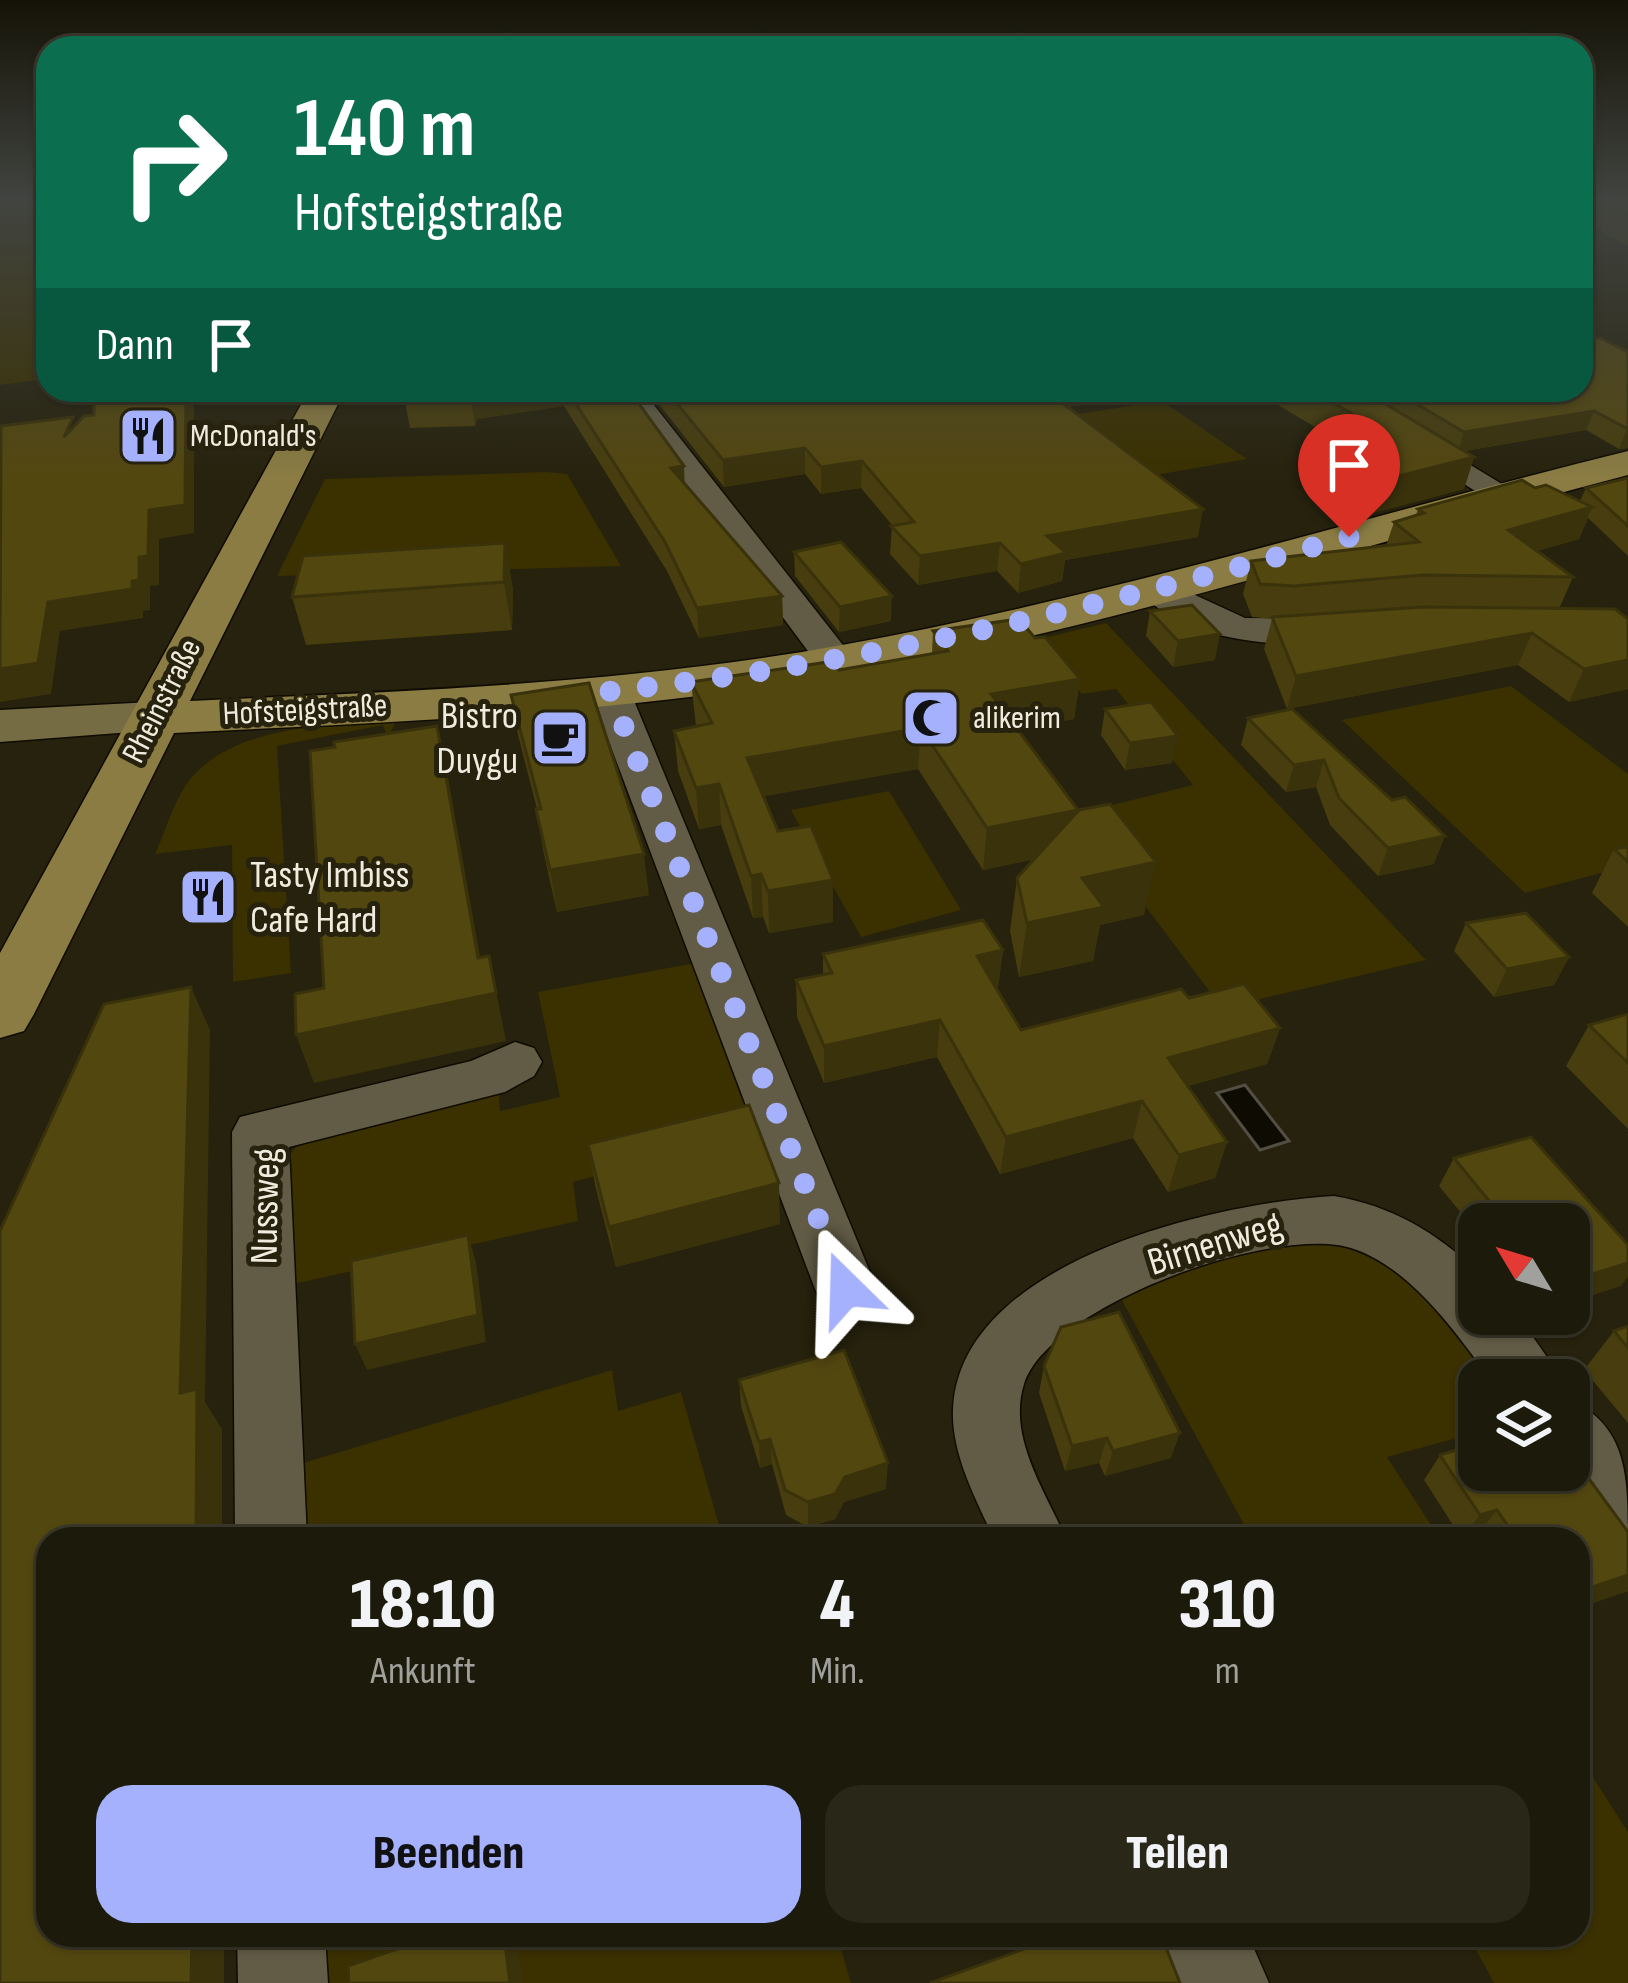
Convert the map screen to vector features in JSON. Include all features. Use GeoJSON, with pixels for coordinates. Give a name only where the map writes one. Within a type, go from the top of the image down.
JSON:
{"type":"FeatureCollection","features":[{"type":"Feature","properties":{"kind":"main road","name":"Rheinstraße"},"geometry":{"type":"LineString","coordinates":[[0,1014],[321,402]]}},
{"type":"Feature","properties":{"kind":"main road","name":"Hofsteigstraße"},"geometry":{"type":"LineString","coordinates":[[0,726],[610,691],[836,662],[1156,588],[1628,463]]}},
{"type":"Feature","properties":{"kind":"street"},"geometry":{"type":"LineString","coordinates":[[636,402],[836,662]]}},
{"type":"Feature","properties":{"kind":"street"},"geometry":{"type":"LineString","coordinates":[[1347,402],[1504,494]]}},
{"type":"Feature","properties":{"kind":"street"},"geometry":{"type":"LineString","coordinates":[[1156,588],[1233,631],[1285,635],[1370,627]]}},
{"type":"Feature","properties":{"kind":"street"},"geometry":{"type":"LineString","coordinates":[[610,691],[846,1289]]}},
{"type":"Feature","properties":{"kind":"street","name":"Nussweg"},"geometry":{"type":"LineString","coordinates":[[271,1527],[260,1132],[485,1078],[515,1062]]}},
{"type":"Feature","properties":{"kind":"street","name":"Birnenweg"},"geometry":{"type":"LineString","coordinates":[[1025,1527],[984,1424],[991,1384],[1023,1328],[1068,1294],[1181,1250],[1292,1219],[1360,1223],[1420,1256],[1475,1309],[1514,1359]]}},
{"type":"Feature","properties":{"kind":"street"},"geometry":{"type":"LineString","coordinates":[[1590,1457],[1628,1505]]}},
{"type":"Feature","properties":{"kind":"street"},"geometry":{"type":"LineString","coordinates":[[282,1947],[283,1983]]}},
{"type":"Feature","properties":{"kind":"street"},"geometry":{"type":"LineString","coordinates":[[1208,1947],[1224,1983]]}},
{"type":"Feature","properties":{"kind":"shaded area"},"geometry":{"type":"Polygon","coordinates":[[[0,293],[36,293],[36,380],[0,385],[0,293]]]}},
{"type":"Feature","properties":{"kind":"shaded area"},"geometry":{"type":"Polygon","coordinates":[[[1163,402],[1247,459],[1150,476],[1071,415],[1163,402]]]}},
{"type":"Feature","properties":{"kind":"shaded area"},"geometry":{"type":"Polygon","coordinates":[[[567,474],[621,566],[277,576],[325,479],[567,474]]]}},
{"type":"Feature","properties":{"kind":"shaded area"},"geometry":{"type":"Polygon","coordinates":[[[1106,623],[1426,960],[1222,1008],[1076,814],[1193,785],[1116,689],[1082,694],[1035,640],[1106,623]]]}},
{"type":"Feature","properties":{"kind":"shaded area"},"geometry":{"type":"Polygon","coordinates":[[[1511,686],[1628,774],[1628,866],[1525,893],[1342,720],[1511,686]]]}},
{"type":"Feature","properties":{"kind":"shaded area"},"geometry":{"type":"Polygon","coordinates":[[[396,720],[388,739],[383,725],[277,746],[291,973],[233,982],[232,845],[155,854],[186,785],[212,760],[260,737],[316,726],[396,720]]]}},
{"type":"Feature","properties":{"kind":"shaded area"},"geometry":{"type":"Polygon","coordinates":[[[889,791],[961,910],[861,937],[791,810],[889,791]]]}},
{"type":"Feature","properties":{"kind":"shaded area"},"geometry":{"type":"Polygon","coordinates":[[[701,962],[764,1132],[573,1182],[578,1221],[280,1287],[286,1158],[307,1136],[498,1084],[500,1111],[560,1097],[538,992],[701,962]]]}},
{"type":"Feature","properties":{"kind":"shaded area"},"geometry":{"type":"Polygon","coordinates":[[[1245,1085],[1289,1141],[1260,1150],[1217,1093],[1245,1085]]]}},
{"type":"Feature","properties":{"kind":"shaded area"},"geometry":{"type":"Polygon","coordinates":[[[1318,1232],[1383,1250],[1458,1326],[1458,1335],[1467,1335],[1491,1359],[1458,1359],[1458,1438],[1387,1457],[1432,1527],[1245,1527],[1118,1293],[1242,1246],[1318,1232]]]}},
{"type":"Feature","properties":{"kind":"shaded area"},"geometry":{"type":"Polygon","coordinates":[[[612,1370],[618,1411],[681,1392],[720,1527],[302,1527],[300,1464],[612,1370]]]}},
{"type":"Feature","properties":{"kind":"shaded area"},"geometry":{"type":"Polygon","coordinates":[[[1590,1773],[1628,1832],[1628,1983],[1494,1983],[1474,1947],[1590,1947],[1590,1773]]]}},
{"type":"Feature","properties":{"kind":"shaded area"},"geometry":{"type":"Polygon","coordinates":[[[312,1947],[840,1947],[851,1983],[313,1983],[312,1947]]]}},
{"type":"Feature","properties":{"kind":"building"},"geometry":{"type":"Polygon","coordinates":[[[1593,338],[1628,352],[1628,429],[1594,411],[1464,432],[1413,402],[1593,402],[1593,338]]]}},
{"type":"Feature","properties":{"kind":"building"},"geometry":{"type":"Polygon","coordinates":[[[94,402],[186,402],[185,505],[149,510],[148,556],[139,557],[139,580],[132,581],[132,589],[48,602],[38,663],[0,669],[1,426],[73,417],[64,437],[84,416],[94,415],[94,402]]]}},
{"type":"Feature","properties":{"kind":"building"},"geometry":{"type":"Polygon","coordinates":[[[575,402],[638,402],[684,466],[671,468],[782,596],[697,608],[665,542],[575,402]]]}},
{"type":"Feature","properties":{"kind":"building"},"geometry":{"type":"Polygon","coordinates":[[[676,402],[1061,402],[1203,509],[1047,536],[1066,553],[1021,564],[1000,543],[920,556],[891,526],[914,522],[862,461],[821,467],[805,448],[723,460],[676,402]]]}},
{"type":"Feature","properties":{"kind":"building"},"geometry":{"type":"Polygon","coordinates":[[[1332,402],[1382,402],[1474,457],[1379,481],[1308,436],[1373,426],[1332,402]]]}},
{"type":"Feature","properties":{"kind":"building"},"geometry":{"type":"Polygon","coordinates":[[[1628,478],[1628,526],[1586,488],[1628,478]]]}},
{"type":"Feature","properties":{"kind":"building"},"geometry":{"type":"Polygon","coordinates":[[[1522,480],[1535,488],[1546,485],[1592,507],[1508,530],[1573,577],[1423,575],[1294,586],[1260,584],[1251,561],[1419,542],[1394,522],[1424,513],[1418,509],[1522,480]]]}},
{"type":"Feature","properties":{"kind":"building"},"geometry":{"type":"Polygon","coordinates":[[[841,542],[892,596],[840,607],[794,552],[841,542]]]}},
{"type":"Feature","properties":{"kind":"building"},"geometry":{"type":"Polygon","coordinates":[[[505,543],[504,582],[292,597],[303,556],[505,543]]]}},
{"type":"Feature","properties":{"kind":"building"},"geometry":{"type":"Polygon","coordinates":[[[1192,605],[1220,634],[1178,641],[1150,611],[1192,605]]]}},
{"type":"Feature","properties":{"kind":"building"},"geometry":{"type":"Polygon","coordinates":[[[1423,607],[1615,609],[1628,619],[1628,660],[1584,669],[1532,633],[1296,676],[1272,617],[1423,607]]]}},
{"type":"Feature","properties":{"kind":"building"},"geometry":{"type":"Polygon","coordinates":[[[1019,619],[1035,638],[1045,637],[1080,679],[991,694],[1078,810],[987,828],[921,728],[747,758],[778,831],[811,826],[833,880],[768,891],[761,874],[751,876],[719,784],[696,788],[674,731],[712,723],[691,682],[835,661],[839,670],[948,651],[933,631],[1019,619]]]}},
{"type":"Feature","properties":{"kind":"building"},"geometry":{"type":"Polygon","coordinates":[[[589,683],[644,854],[550,870],[536,809],[541,809],[511,695],[589,683]]]}},
{"type":"Feature","properties":{"kind":"building"},"geometry":{"type":"Polygon","coordinates":[[[1151,702],[1178,736],[1130,743],[1105,709],[1151,702]]]}},
{"type":"Feature","properties":{"kind":"building"},"geometry":{"type":"Polygon","coordinates":[[[1292,709],[1392,800],[1405,797],[1445,836],[1388,848],[1339,798],[1324,760],[1294,765],[1248,718],[1292,709]]]}},
{"type":"Feature","properties":{"kind":"building"},"geometry":{"type":"Polygon","coordinates":[[[437,726],[478,958],[489,956],[496,993],[296,1035],[295,994],[324,988],[310,751],[335,747],[334,742],[437,726]]]}},
{"type":"Feature","properties":{"kind":"building"},"geometry":{"type":"Polygon","coordinates":[[[1110,804],[1156,862],[1082,878],[1104,907],[1027,923],[1017,878],[1079,810],[1110,804]]]}},
{"type":"Feature","properties":{"kind":"building"},"geometry":{"type":"Polygon","coordinates":[[[1628,847],[1628,862],[1614,849],[1628,847]]]}},
{"type":"Feature","properties":{"kind":"building"},"geometry":{"type":"Polygon","coordinates":[[[1526,913],[1569,957],[1507,969],[1466,923],[1526,913]]]}},
{"type":"Feature","properties":{"kind":"building"},"geometry":{"type":"Polygon","coordinates":[[[983,920],[1003,950],[977,956],[1021,1030],[1181,989],[1189,998],[1244,984],[1280,1028],[1168,1058],[1227,1142],[1179,1155],[1142,1101],[1006,1137],[940,1020],[824,1046],[796,980],[832,973],[823,954],[983,920]]]}},
{"type":"Feature","properties":{"kind":"building"},"geometry":{"type":"Polygon","coordinates":[[[191,987],[180,1393],[197,1389],[196,1527],[36,1527],[36,1947],[192,1947],[191,1983],[0,1983],[0,1231],[104,1004],[191,987]]]}},
{"type":"Feature","properties":{"kind":"building"},"geometry":{"type":"Polygon","coordinates":[[[1628,1014],[1628,1063],[1589,1025],[1628,1014]]]}},
{"type":"Feature","properties":{"kind":"building"},"geometry":{"type":"Polygon","coordinates":[[[749,1105],[779,1183],[609,1227],[588,1144],[749,1105]]]}},
{"type":"Feature","properties":{"kind":"building"},"geometry":{"type":"Polygon","coordinates":[[[1531,1137],[1628,1245],[1628,1263],[1590,1275],[1590,1203],[1491,1203],[1454,1158],[1531,1137]]]}},
{"type":"Feature","properties":{"kind":"building"},"geometry":{"type":"Polygon","coordinates":[[[468,1235],[478,1315],[355,1344],[351,1261],[468,1235]]]}},
{"type":"Feature","properties":{"kind":"building"},"geometry":{"type":"Polygon","coordinates":[[[1119,1312],[1180,1433],[1113,1451],[1107,1438],[1072,1446],[1044,1366],[1061,1327],[1119,1312]]]}},
{"type":"Feature","properties":{"kind":"building"},"geometry":{"type":"Polygon","coordinates":[[[1628,1326],[1628,1348],[1614,1331],[1628,1326]]]}},
{"type":"Feature","properties":{"kind":"building"},"geometry":{"type":"Polygon","coordinates":[[[844,1350],[888,1463],[845,1477],[835,1494],[808,1502],[785,1490],[770,1439],[759,1442],[739,1380],[844,1350]]]}},
{"type":"Feature","properties":{"kind":"building"},"geometry":{"type":"Polygon","coordinates":[[[1458,1449],[1458,1482],[1440,1455],[1458,1449]]]}},
{"type":"Feature","properties":{"kind":"building"},"geometry":{"type":"Polygon","coordinates":[[[1590,1480],[1628,1532],[1628,1575],[1590,1588],[1590,1527],[1509,1527],[1497,1510],[1480,1515],[1464,1491],[1590,1491],[1590,1480]]]}},
{"type":"Feature","properties":{"kind":"building"},"geometry":{"type":"Polygon","coordinates":[[[403,1947],[506,1947],[510,1983],[349,1983],[348,1966],[403,1947]]]}},
{"type":"Feature","properties":{"kind":"building"},"geometry":{"type":"Polygon","coordinates":[[[1030,1947],[1166,1947],[1180,1983],[930,1983],[1030,1947]]]}},
{"type":"Feature","properties":{"kind":"place","name":"McDonald's"},"geometry":{"type":"Point","coordinates":[148,436]}},
{"type":"Feature","properties":{"kind":"place","name":"alikerim"},"geometry":{"type":"Point","coordinates":[931,718]}},
{"type":"Feature","properties":{"kind":"place","name":"Bistro Duygu"},"geometry":{"type":"Point","coordinates":[560,738]}},
{"type":"Feature","properties":{"kind":"place","name":"Tasty Imbiss Cafe Hard"},"geometry":{"type":"Point","coordinates":[208,897]}},
{"type":"Feature","properties":{"kind":"route"},"geometry":{"type":"LineString","coordinates":[[846,1289],[610,691],[836,662],[959,637],[1087,608],[1349,537]]}}]}
